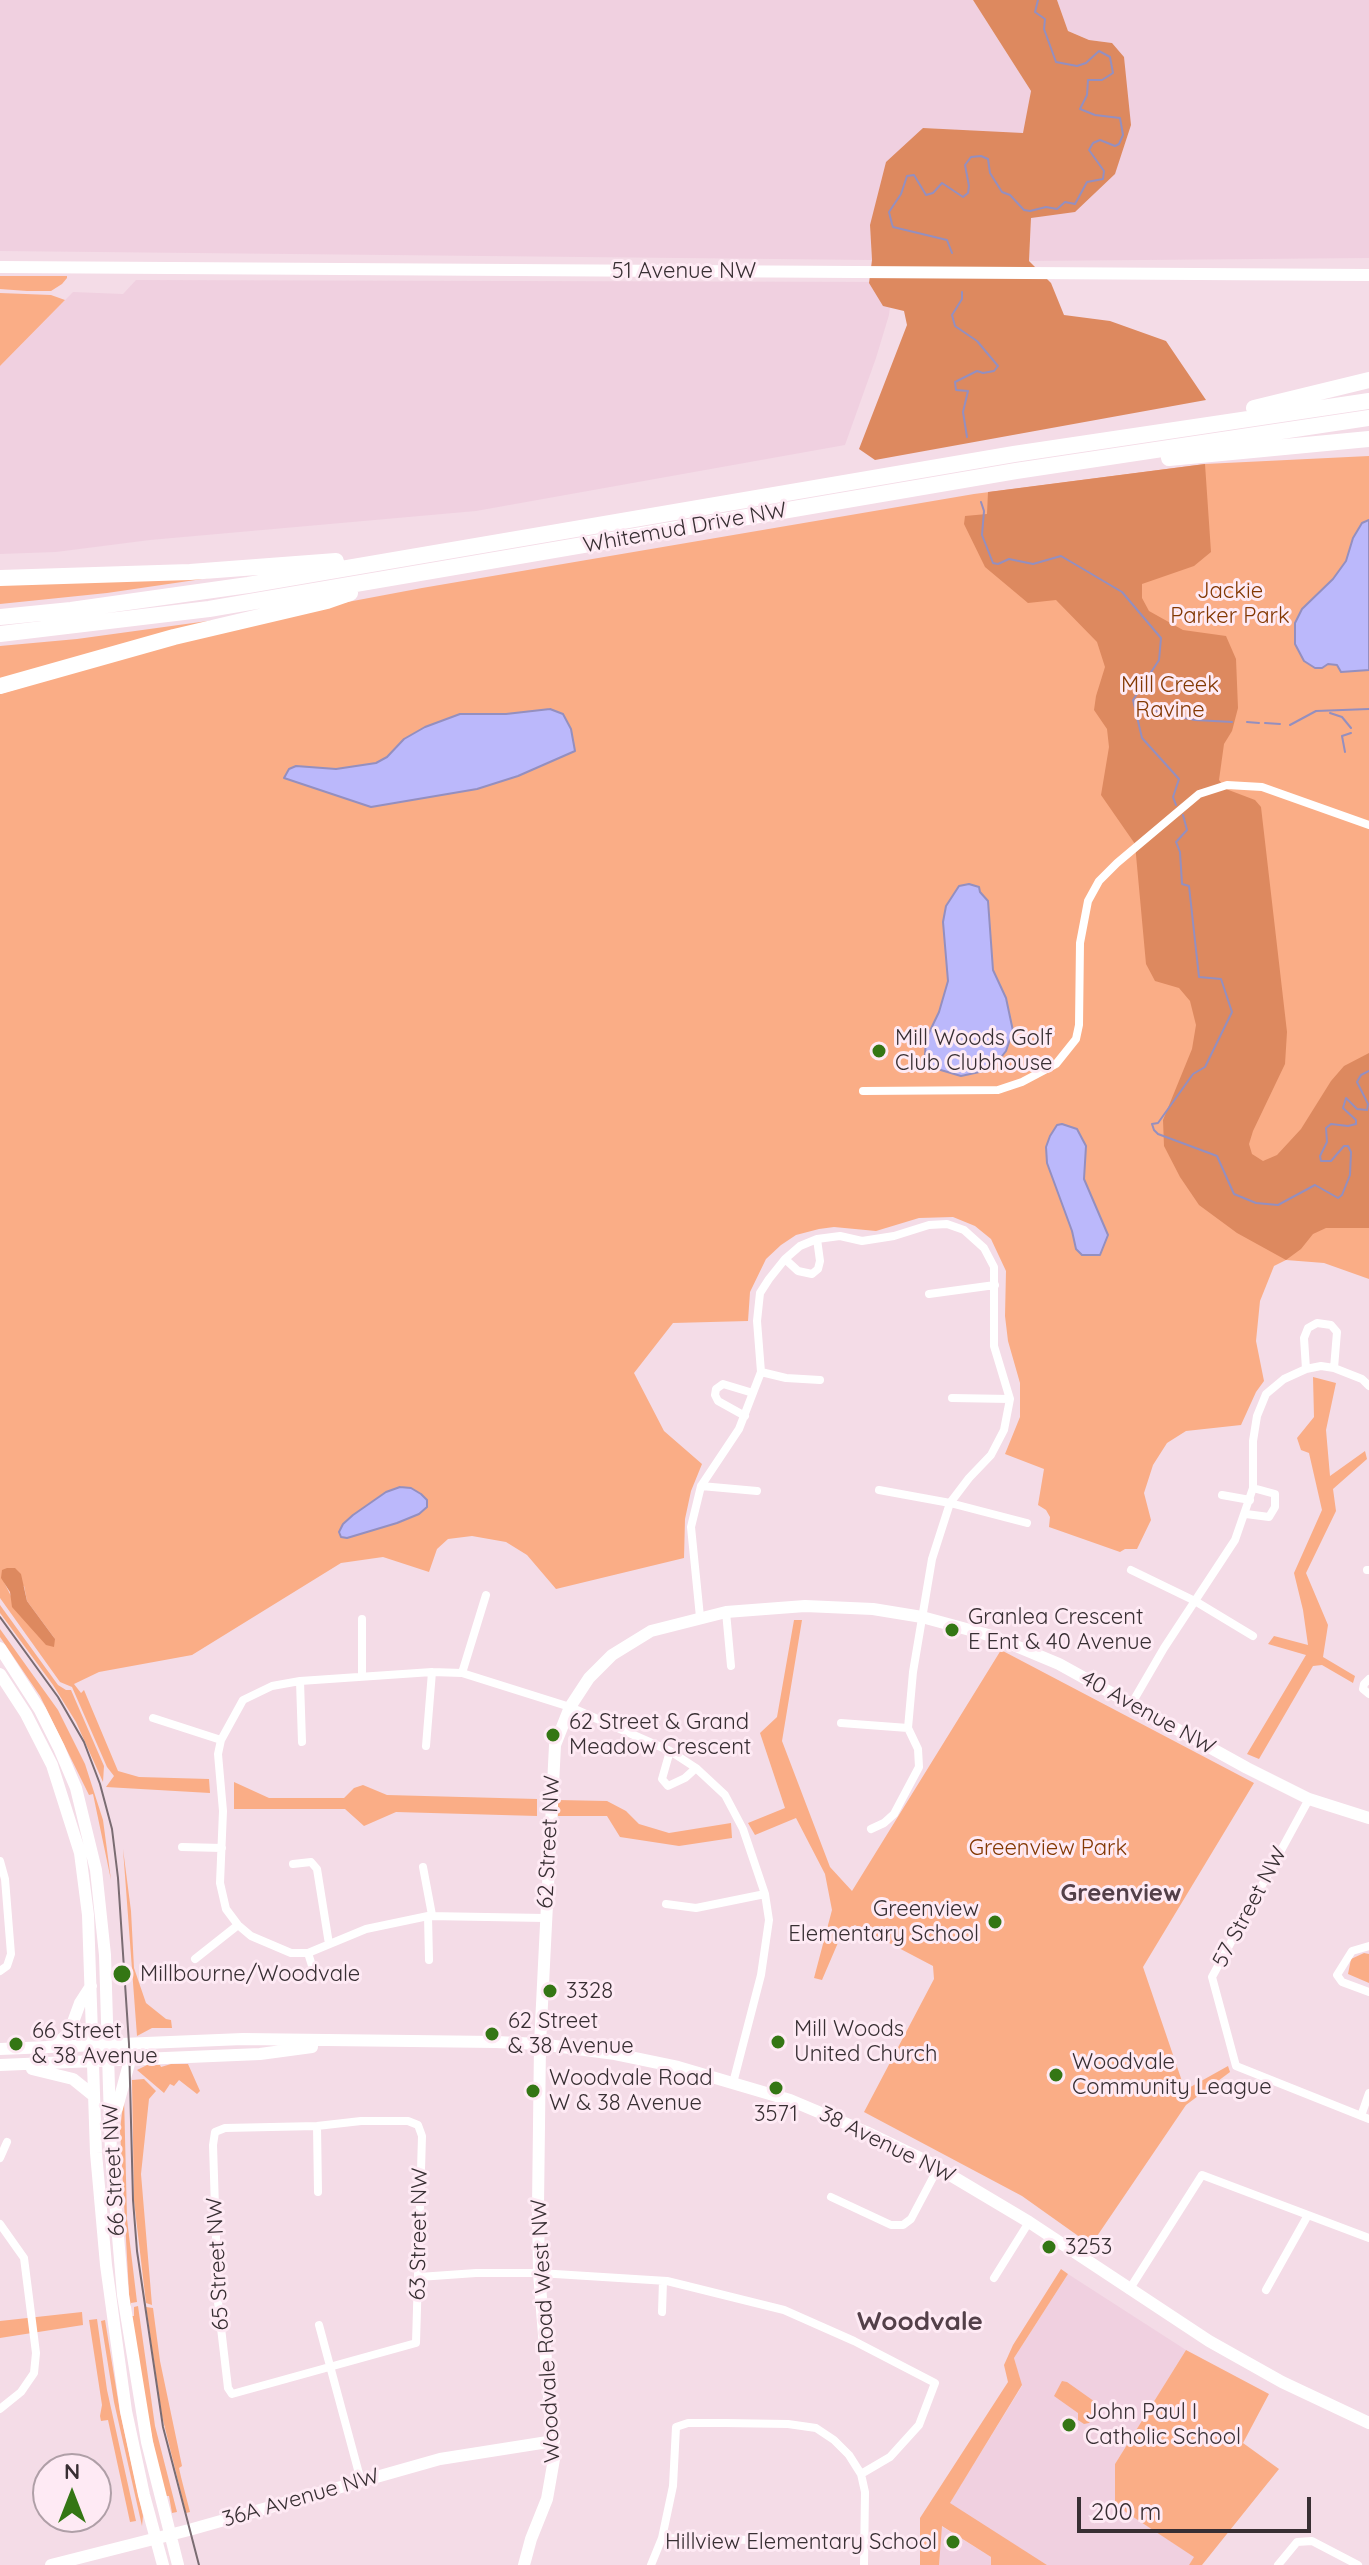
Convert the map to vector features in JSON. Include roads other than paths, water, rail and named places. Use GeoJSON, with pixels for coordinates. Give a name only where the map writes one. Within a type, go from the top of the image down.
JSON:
{"type":"FeatureCollection","features":[{"type":"Feature","properties":{"kind":"highway"},"geometry":{"type":"LineString","coordinates":[[1181,428],[1369,380]]}},
{"type":"Feature","properties":{"kind":"highway","name":"Whitemud Drive NW"},"geometry":{"type":"LineString","coordinates":[[0,634],[209,609],[399,567],[1181,428],[1369,401]]}},
{"type":"Feature","properties":{"kind":"highway","name":"Whitemud Drive NW"},"geometry":{"type":"LineString","coordinates":[[0,617],[399,567],[1369,418]]}},
{"type":"Feature","properties":{"kind":"highway"},"geometry":{"type":"LineString","coordinates":[[1016,471],[1369,439]]}},
{"type":"Feature","properties":{"kind":"highway"},"geometry":{"type":"LineString","coordinates":[[0,578],[190,572],[303,562],[399,567]]}},
{"type":"Feature","properties":{"kind":"highway"},"geometry":{"type":"LineString","coordinates":[[0,686],[174,637],[327,601],[399,567]]}},
{"type":"Feature","properties":{"kind":"street","name":"51 Avenue NW"},"geometry":{"type":"LineString","coordinates":[[0,267],[1369,275]]}},
{"type":"Feature","properties":{"kind":"street"},"geometry":{"type":"LineString","coordinates":[[863,1091],[998,1090],[1022,1082],[1056,1064],[1076,1039],[1079,1025],[1080,943],[1088,901],[1099,881],[1117,863],[1199,794],[1227,785],[1262,787],[1369,825]]}},
{"type":"Feature","properties":{"kind":"street"},"geometry":{"type":"LineString","coordinates":[[700,1617],[691,1527],[701,1486],[739,1429],[761,1372],[757,1321],[760,1293],[785,1259],[800,1246],[817,1239],[840,1236],[862,1241],[894,1236],[929,1225],[947,1224],[964,1230],[984,1248],[994,1267],[994,1346],[1010,1399],[1004,1430],[991,1455],[950,1503],[932,1559],[913,1672],[908,1728],[918,1749],[919,1767],[894,1814],[871,1829]]}},
{"type":"Feature","properties":{"kind":"street"},"geometry":{"type":"LineString","coordinates":[[785,1259],[798,1271],[812,1274],[818,1269],[820,1261],[817,1239]]}},
{"type":"Feature","properties":{"kind":"street"},"geometry":{"type":"LineString","coordinates":[[929,1294],[995,1285]]}},
{"type":"Feature","properties":{"kind":"street"},"geometry":{"type":"LineString","coordinates":[[1306,1369],[1304,1338],[1308,1328],[1317,1323],[1331,1325],[1337,1332],[1334,1368]]}},
{"type":"Feature","properties":{"kind":"street"},"geometry":{"type":"LineString","coordinates":[[1132,1703],[1229,1551],[1246,1514],[1253,1488],[1253,1441],[1257,1416],[1266,1394],[1284,1379],[1306,1369],[1334,1368],[1362,1379],[1369,1386]]}},
{"type":"Feature","properties":{"kind":"street"},"geometry":{"type":"LineString","coordinates":[[761,1372],[786,1378],[820,1380]]}},
{"type":"Feature","properties":{"kind":"street"},"geometry":{"type":"LineString","coordinates":[[745,1416],[718,1401],[716,1389],[723,1384],[753,1393]]}},
{"type":"Feature","properties":{"kind":"street"},"geometry":{"type":"LineString","coordinates":[[952,1398],[1010,1399]]}},
{"type":"Feature","properties":{"kind":"street"},"geometry":{"type":"LineString","coordinates":[[701,1486],[757,1491]]}},
{"type":"Feature","properties":{"kind":"street"},"geometry":{"type":"LineString","coordinates":[[1246,1514],[1269,1517],[1275,1507],[1275,1494],[1253,1488]]}},
{"type":"Feature","properties":{"kind":"street"},"geometry":{"type":"LineString","coordinates":[[879,1490],[950,1503],[1027,1523]]}},
{"type":"Feature","properties":{"kind":"street"},"geometry":{"type":"LineString","coordinates":[[1222,1495],[1250,1500]]}},
{"type":"Feature","properties":{"kind":"street"},"geometry":{"type":"LineString","coordinates":[[1131,1570],[1195,1601],[1253,1636]]}},
{"type":"Feature","properties":{"kind":"street"},"geometry":{"type":"LineString","coordinates":[[462,1673],[486,1595]]}},
{"type":"Feature","properties":{"kind":"street","name":"40 Avenue NW"},"geometry":{"type":"LineString","coordinates":[[651,1631],[726,1612],[805,1606],[873,1609],[922,1617],[992,1636],[1059,1664],[1309,1799],[1369,1818]]}},
{"type":"Feature","properties":{"kind":"street"},"geometry":{"type":"LineString","coordinates":[[726,1612],[731,1666]]}},
{"type":"Feature","properties":{"kind":"street"},"geometry":{"type":"LineString","coordinates":[[362,1619],[362,1676]]}},
{"type":"Feature","properties":{"kind":"street","name":"62 Street NW"},"geometry":{"type":"LineString","coordinates":[[540,2044],[555,1745],[570,1707],[589,1678],[612,1655],[651,1631]]}},
{"type":"Feature","properties":{"kind":"street","name":"66 Street NW"},"geometry":{"type":"LineString","coordinates":[[0,1648],[40,1710],[76,1788],[86,1823],[102,1911],[117,2235],[129,2343],[147,2442],[178,2565]]}},
{"type":"Feature","properties":{"kind":"street"},"geometry":{"type":"LineString","coordinates":[[426,1746],[432,1672]]}},
{"type":"Feature","properties":{"kind":"street"},"geometry":{"type":"LineString","coordinates":[[545,1918],[430,1915],[366,1929],[308,1953],[291,1953],[264,1943],[238,1925],[226,1909],[220,1883],[223,1811],[218,1754],[221,1740],[243,1700],[272,1686],[300,1681],[432,1672],[462,1673],[570,1707],[670,1751],[696,1768],[725,1795],[743,1829],[765,1894],[769,1930],[761,1975],[733,2083]]}},
{"type":"Feature","properties":{"kind":"street","name":"66 Street NW"},"geometry":{"type":"LineString","coordinates":[[0,1674],[26,1714],[52,1765],[72,1824],[85,1883],[102,2223],[119,2371],[139,2471],[163,2565]]}},
{"type":"Feature","properties":{"kind":"street"},"geometry":{"type":"LineString","coordinates":[[1369,1679],[1363,1689],[1369,1694]]}},
{"type":"Feature","properties":{"kind":"street"},"geometry":{"type":"LineString","coordinates":[[300,1681],[302,1742]]}},
{"type":"Feature","properties":{"kind":"street"},"geometry":{"type":"LineString","coordinates":[[153,1718],[221,1740]]}},
{"type":"Feature","properties":{"kind":"street"},"geometry":{"type":"LineString","coordinates":[[841,1723],[908,1728]]}},
{"type":"Feature","properties":{"kind":"street"},"geometry":{"type":"LineString","coordinates":[[670,1751],[662,1779],[668,1786],[696,1768]]}},
{"type":"Feature","properties":{"kind":"street","name":"57 Street NW"},"geometry":{"type":"LineString","coordinates":[[1309,1799],[1212,1977],[1236,2066],[1365,2118]]}},
{"type":"Feature","properties":{"kind":"street"},"geometry":{"type":"LineString","coordinates":[[182,1847],[222,1848]]}},
{"type":"Feature","properties":{"kind":"street"},"geometry":{"type":"LineString","coordinates":[[0,1861],[5,1879],[11,1954],[4,1968]]}},
{"type":"Feature","properties":{"kind":"street"},"geometry":{"type":"LineString","coordinates":[[293,1864],[311,1862],[317,1869],[329,1944]]}},
{"type":"Feature","properties":{"kind":"street"},"geometry":{"type":"LineString","coordinates":[[423,1867],[430,1915],[429,1960]]}},
{"type":"Feature","properties":{"kind":"street"},"geometry":{"type":"LineString","coordinates":[[666,1904],[696,1908],[765,1894]]}},
{"type":"Feature","properties":{"kind":"street"},"geometry":{"type":"LineString","coordinates":[[195,1959],[238,1925]]}},
{"type":"Feature","properties":{"kind":"street"},"geometry":{"type":"LineString","coordinates":[[1369,1946],[1352,1951],[1337,1975],[1342,1982],[1369,1992]]}},
{"type":"Feature","properties":{"kind":"street"},"geometry":{"type":"LineString","coordinates":[[308,1953],[314,1972]]}},
{"type":"Feature","properties":{"kind":"street"},"geometry":{"type":"LineString","coordinates":[[54,2046],[69,2033],[80,2003],[91,1986]]}},
{"type":"Feature","properties":{"kind":"street","name":"38 Avenue NW"},"geometry":{"type":"LineString","coordinates":[[0,2049],[243,2039],[540,2044],[615,2054],[678,2067],[790,2100],[938,2168],[1029,2222],[1209,2341],[1282,2382],[1369,2423]]}},
{"type":"Feature","properties":{"kind":"street","name":"38 Avenue NW"},"geometry":{"type":"LineString","coordinates":[[6,2066],[260,2054],[347,2042]]}},
{"type":"Feature","properties":{"kind":"street","name":"Woodvale Road West NW"},"geometry":{"type":"LineString","coordinates":[[524,2565],[552,2480],[554,2441],[539,2273],[540,2044]]}},
{"type":"Feature","properties":{"kind":"street"},"geometry":{"type":"LineString","coordinates":[[111,2120],[130,2060]]}},
{"type":"Feature","properties":{"kind":"street"},"geometry":{"type":"LineString","coordinates":[[6,2066],[69,2078],[94,2096]]}},
{"type":"Feature","properties":{"kind":"street"},"geometry":{"type":"LineString","coordinates":[[1365,2118],[1369,2093]]}},
{"type":"Feature","properties":{"kind":"street","name":"63 Street NW"},"geometry":{"type":"LineString","coordinates":[[317,2126],[408,2121],[418,2125],[422,2136],[416,2343],[330,2367]]}},
{"type":"Feature","properties":{"kind":"street"},"geometry":{"type":"LineString","coordinates":[[317,2126],[318,2192]]}},
{"type":"Feature","properties":{"kind":"street","name":"65 Street NW"},"geometry":{"type":"LineString","coordinates":[[317,2126],[225,2128],[215,2132],[218,2302],[228,2388],[232,2394],[330,2367]]}},
{"type":"Feature","properties":{"kind":"street"},"geometry":{"type":"LineString","coordinates":[[0,2158],[7,2142]]}},
{"type":"Feature","properties":{"kind":"street"},"geometry":{"type":"LineString","coordinates":[[831,2197],[891,2225],[903,2225],[911,2219],[938,2168]]}},
{"type":"Feature","properties":{"kind":"street"},"geometry":{"type":"LineString","coordinates":[[1129,2290],[1202,2175],[1369,2238]]}},
{"type":"Feature","properties":{"kind":"street"},"geometry":{"type":"LineString","coordinates":[[1266,2290],[1308,2215]]}},
{"type":"Feature","properties":{"kind":"street"},"geometry":{"type":"LineString","coordinates":[[994,2278],[1029,2222]]}},
{"type":"Feature","properties":{"kind":"street"},"geometry":{"type":"LineString","coordinates":[[0,2224],[24,2258],[36,2353],[34,2373],[21,2392],[0,2409]]}},
{"type":"Feature","properties":{"kind":"street"},"geometry":{"type":"LineString","coordinates":[[419,2277],[539,2273],[663,2281],[784,2310],[854,2341],[935,2383],[919,2425],[890,2457],[861,2474]]}},
{"type":"Feature","properties":{"kind":"street"},"geometry":{"type":"LineString","coordinates":[[662,2312],[663,2281]]}},
{"type":"Feature","properties":{"kind":"street"},"geometry":{"type":"LineString","coordinates":[[319,2325],[361,2481]]}},
{"type":"Feature","properties":{"kind":"street"},"geometry":{"type":"LineString","coordinates":[[651,2565],[662,2538],[673,2486],[676,2427],[688,2423],[725,2423],[788,2424],[816,2428],[849,2455],[861,2474],[865,2492],[864,2565]]}},
{"type":"Feature","properties":{"kind":"street","name":"36A Avenue NW"},"geometry":{"type":"LineString","coordinates":[[51,2565],[440,2459],[554,2441]]}},
{"type":"Feature","properties":{"kind":"street"},"geometry":{"type":"LineString","coordinates":[[662,2538],[754,2540]]}},
{"type":"Feature","properties":{"kind":"street"},"geometry":{"type":"LineString","coordinates":[[1278,2565],[1297,2542],[1312,2541],[1358,2565]]}},
{"type":"Feature","properties":{"kind":"water"},"geometry":{"type":"Polygon","coordinates":[[[1369,520],[1369,670],[1341,672],[1337,665],[1328,664],[1315,668],[1304,661],[1295,644],[1295,623],[1302,609],[1333,579],[1346,561],[1353,538],[1362,523],[1369,520]]]}},
{"type":"Feature","properties":{"kind":"water"},"geometry":{"type":"Polygon","coordinates":[[[550,709],[563,714],[571,729],[575,751],[518,776],[477,789],[371,807],[284,778],[289,769],[296,766],[336,769],[376,763],[387,757],[404,739],[460,714],[506,714],[550,709]]]}},
{"type":"Feature","properties":{"kind":"water"},"geometry":{"type":"Polygon","coordinates":[[[969,884],[979,887],[988,901],[993,970],[1006,998],[1013,1031],[1006,1051],[998,1061],[984,1071],[961,1076],[934,1068],[925,1055],[926,1039],[939,1012],[948,981],[943,922],[946,906],[959,886],[969,884]]]}},
{"type":"Feature","properties":{"kind":"water"},"geometry":{"type":"Polygon","coordinates":[[[1057,1125],[1077,1129],[1086,1146],[1084,1179],[1108,1235],[1100,1255],[1082,1255],[1076,1249],[1047,1163],[1046,1147],[1050,1136],[1057,1125]]]}},
{"type":"Feature","properties":{"kind":"water"},"geometry":{"type":"Polygon","coordinates":[[[400,1487],[411,1488],[421,1494],[427,1500],[427,1507],[419,1514],[397,1523],[347,1538],[341,1537],[339,1532],[343,1524],[353,1515],[386,1492],[400,1487]]]}},
{"type":"Feature","properties":{"kind":"waterway"},"geometry":{"type":"LineString","coordinates":[[952,253],[947,240],[893,227],[889,212],[901,194],[907,176],[914,175],[926,195],[933,193],[942,183],[963,197],[968,193],[969,186],[965,165],[971,157],[981,156],[988,159],[990,173],[1002,192],[1010,195],[1024,210],[1057,209],[1065,202],[1075,204],[1087,182],[1103,179],[1104,171],[1089,150],[1093,143],[1100,140],[1115,146],[1123,135],[1120,118],[1095,115],[1080,109],[1087,95],[1088,80],[1102,80],[1113,73],[1110,57],[1099,51],[1086,63],[1077,66],[1056,62],[1044,29],[1045,19],[1035,12],[1038,0]]}},
{"type":"Feature","properties":{"kind":"waterway"},"geometry":{"type":"LineString","coordinates":[[962,292],[962,299],[952,315],[955,326],[977,341],[998,366],[994,371],[977,371],[955,382],[956,390],[968,391],[963,412],[967,437]]}},
{"type":"Feature","properties":{"kind":"waterway"},"geometry":{"type":"LineString","coordinates":[[981,502],[984,511],[982,535],[993,563],[1009,559],[1033,564],[1061,556],[1122,592],[1161,638],[1159,660],[1133,700],[1142,738],[1179,779],[1173,797],[1176,805]]}},
{"type":"Feature","properties":{"kind":"waterway"},"geometry":{"type":"LineString","coordinates":[[1133,700],[1160,713],[1195,720],[1232,722]]}},
{"type":"Feature","properties":{"kind":"waterway"},"geometry":{"type":"LineString","coordinates":[[1290,725],[1316,711],[1369,709]]}},
{"type":"Feature","properties":{"kind":"waterway"},"geometry":{"type":"LineString","coordinates":[[1330,713],[1342,717],[1351,728]]}},
{"type":"Feature","properties":{"kind":"waterway"},"geometry":{"type":"LineString","coordinates":[[1247,722],[1259,723]]}},
{"type":"Feature","properties":{"kind":"waterway"},"geometry":{"type":"LineString","coordinates":[[1265,723],[1280,724]]}},
{"type":"Feature","properties":{"kind":"waterway"},"geometry":{"type":"LineString","coordinates":[[1345,752],[1342,736],[1351,733]]}},
{"type":"Feature","properties":{"kind":"waterway"},"geometry":{"type":"LineString","coordinates":[[1183,815],[1187,830],[1176,842],[1180,852],[1182,884],[1189,886],[1199,977],[1221,979],[1232,1012],[1205,1067],[1193,1074],[1158,1123],[1152,1124],[1154,1130],[1217,1156],[1234,1194],[1256,1203],[1278,1205],[1315,1185],[1338,1198],[1350,1175],[1351,1152],[1348,1146],[1344,1146],[1331,1161],[1321,1161],[1320,1156],[1327,1142],[1326,1128],[1331,1124],[1356,1124],[1356,1120],[1343,1108],[1346,1098],[1357,1109],[1367,1110],[1368,1104],[1357,1082],[1361,1075],[1369,1071]]}},
{"type":"Feature","properties":{"kind":"tram line"},"geometry":{"type":"LineString","coordinates":[[0,1617],[58,1697],[84,1742],[112,1829],[129,2044],[137,2251],[163,2427],[199,2565]]}},
{"type":"Feature","properties":{"kind":"place","name":"Mill Woods Golf Club Clubhouse"},"geometry":{"type":"Point","coordinates":[879,1051]}},
{"type":"Feature","properties":{"kind":"place","name":"Granlea Crescent E Ent & 40 Avenue"},"geometry":{"type":"Point","coordinates":[952,1630]}},
{"type":"Feature","properties":{"kind":"place","name":"62 Street & Grand Meadow Crescent"},"geometry":{"type":"Point","coordinates":[553,1735]}},
{"type":"Feature","properties":{"kind":"place","name":"Greenview Elementary School"},"geometry":{"type":"Point","coordinates":[995,1922]}},
{"type":"Feature","properties":{"kind":"place","name":"Millbourne/Woodvale"},"geometry":{"type":"Point","coordinates":[122,1974]}},
{"type":"Feature","properties":{"kind":"place","name":"3328"},"geometry":{"type":"Point","coordinates":[550,1991]}},
{"type":"Feature","properties":{"kind":"place","name":"62 Street & 38 Avenue"},"geometry":{"type":"Point","coordinates":[492,2034]}},
{"type":"Feature","properties":{"kind":"place","name":"Mill Woods United Church"},"geometry":{"type":"Point","coordinates":[778,2042]}},
{"type":"Feature","properties":{"kind":"place","name":"66 Street & 38 Avenue"},"geometry":{"type":"Point","coordinates":[16,2044]}},
{"type":"Feature","properties":{"kind":"place","name":"Woodvale Community League"},"geometry":{"type":"Point","coordinates":[1056,2075]}},
{"type":"Feature","properties":{"kind":"place","name":"3571"},"geometry":{"type":"Point","coordinates":[776,2088]}},
{"type":"Feature","properties":{"kind":"place","name":"Woodvale Road W & 38 Avenue"},"geometry":{"type":"Point","coordinates":[533,2091]}},
{"type":"Feature","properties":{"kind":"place","name":"3253"},"geometry":{"type":"Point","coordinates":[1049,2247]}},
{"type":"Feature","properties":{"kind":"place","name":"John Paul I Catholic School"},"geometry":{"type":"Point","coordinates":[1069,2425]}},
{"type":"Feature","properties":{"kind":"place","name":"Hillview Elementary School"},"geometry":{"type":"Point","coordinates":[953,2542]}},
{"type":"Feature","properties":{"kind":"district","name":"Greenview"},"geometry":{"type":"Point","coordinates":[1121,1894]}},
{"type":"Feature","properties":{"kind":"district","name":"Woodvale"},"geometry":{"type":"Point","coordinates":[920,2322]}},
{"type":"Feature","properties":{"kind":"park label","name":"Jackie Parker Park"},"geometry":{"type":"Point","coordinates":[1230,604]}},
{"type":"Feature","properties":{"kind":"park label","name":"Mill Creek Ravine"},"geometry":{"type":"Point","coordinates":[1170,698]}},
{"type":"Feature","properties":{"kind":"park label","name":"Greenview Park"},"geometry":{"type":"Point","coordinates":[1048,1848]}}]}
